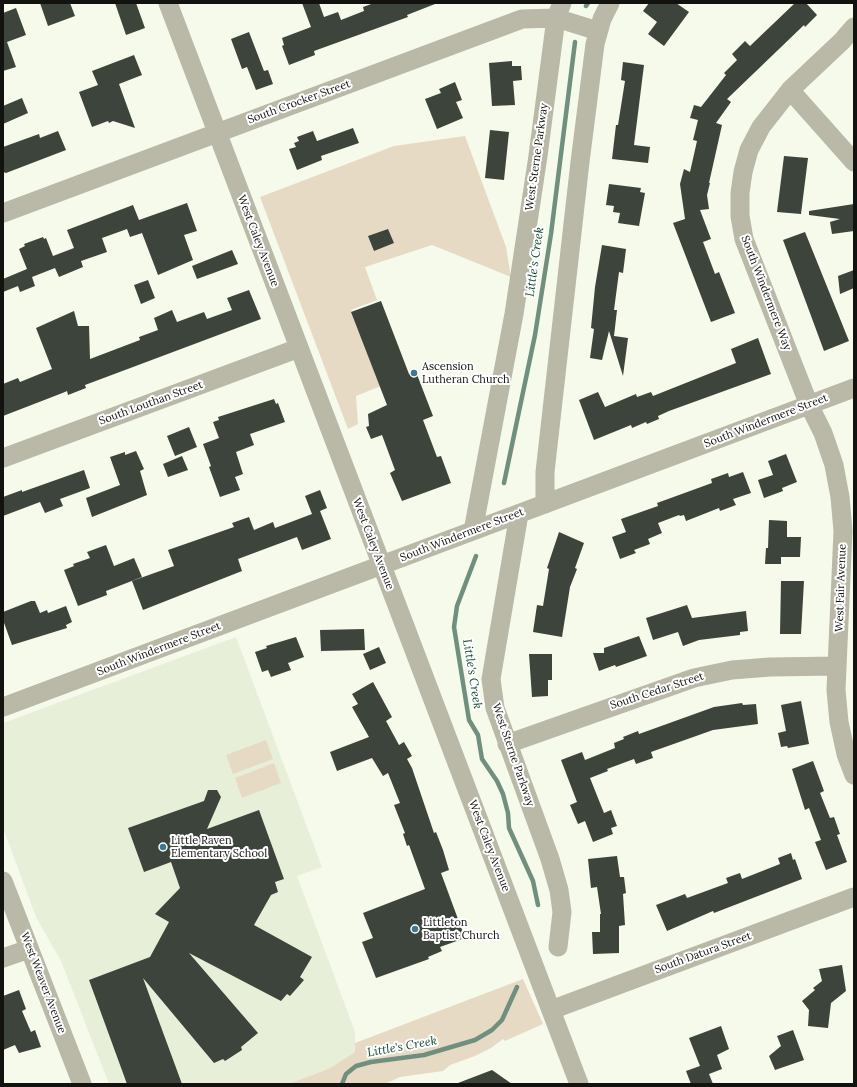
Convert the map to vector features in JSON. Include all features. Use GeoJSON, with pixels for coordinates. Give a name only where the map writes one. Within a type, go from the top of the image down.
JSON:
{"type":"FeatureCollection","features":[{"type":"Feature","properties":{"kind":"street","name":"West Caley Avenue"},"geometry":{"type":"LineString","coordinates":[[168,3],[579,1084]]}},
{"type":"Feature","properties":{"kind":"street"},"geometry":{"type":"LineString","coordinates":[[545,504],[546,464],[580,162],[598,31],[610,3]]}},
{"type":"Feature","properties":{"kind":"street","name":"South Crocker Street"},"geometry":{"type":"LineString","coordinates":[[3,213],[522,19],[559,10],[598,31]]}},
{"type":"Feature","properties":{"kind":"street","name":"West Sterne Parkway"},"geometry":{"type":"LineString","coordinates":[[473,531],[514,314],[559,10]]}},
{"type":"Feature","properties":{"kind":"street","name":"South Windermere Way"},"geometry":{"type":"LineString","coordinates":[[809,404],[744,239],[740,216],[740,193],[743,172],[749,150],[760,127],[790,90],[842,41],[854,27]]}},
{"type":"Feature","properties":{"kind":"street"},"geometry":{"type":"LineString","coordinates":[[790,90],[854,162]]}},
{"type":"Feature","properties":{"kind":"street","name":"South Louthan Street"},"geometry":{"type":"LineString","coordinates":[[3,458],[299,348]]}},
{"type":"Feature","properties":{"kind":"street","name":"South Windermere Street"},"geometry":{"type":"LineString","coordinates":[[3,708],[854,388]]}},
{"type":"Feature","properties":{"kind":"street","name":"West Fair Avenue"},"geometry":{"type":"LineString","coordinates":[[809,404],[823,433],[832,458],[840,497],[843,531],[836,666],[839,722],[846,754],[854,775]]}},
{"type":"Feature","properties":{"kind":"street","name":"West Sterne Parkway"},"geometry":{"type":"LineString","coordinates":[[519,514],[491,679],[495,708],[550,859],[559,890],[562,912],[558,947]]}},
{"type":"Feature","properties":{"kind":"street","name":"South Cedar Street"},"geometry":{"type":"LineString","coordinates":[[507,744],[694,678],[732,670],[770,667],[836,666]]}},
{"type":"Feature","properties":{"kind":"street","name":"West Weaver Avenue"},"geometry":{"type":"LineString","coordinates":[[3,882],[82,1084]]}},
{"type":"Feature","properties":{"kind":"street","name":"South Datura Street"},"geometry":{"type":"LineString","coordinates":[[551,1010],[854,897]]}},
{"type":"Feature","properties":{"kind":"street"},"geometry":{"type":"LineString","coordinates":[[3,958],[29,949]]}},
{"type":"Feature","properties":{"kind":"shaded area"},"geometry":{"type":"Polygon","coordinates":[[[465,136],[506,247],[511,277],[432,245],[365,267],[377,300],[351,310],[381,386],[356,396],[358,424],[348,429],[260,197],[394,146],[465,136]]]}},
{"type":"Feature","properties":{"kind":"shaded area","name":"Little Raven Elementary School"},"geometry":{"type":"Polygon","coordinates":[[[236,637],[322,867],[297,876],[355,1032],[355,1052],[328,1069],[288,1084],[109,1084],[61,961],[36,917],[3,828],[3,723],[236,637]]]}},
{"type":"Feature","properties":{"kind":"shaded area"},"geometry":{"type":"Polygon","coordinates":[[[266,740],[273,759],[233,774],[226,755],[266,740]]]}},
{"type":"Feature","properties":{"kind":"shaded area"},"geometry":{"type":"Polygon","coordinates":[[[274,763],[281,783],[242,798],[235,778],[274,763]]]}},
{"type":"Feature","properties":{"kind":"shaded area"},"geometry":{"type":"Polygon","coordinates":[[[523,979],[543,1024],[505,1041],[503,1039],[491,1048],[475,1056],[450,1065],[443,1071],[400,1077],[385,1084],[288,1084],[328,1069],[355,1052],[355,1043],[523,979]]]}},
{"type":"Feature","properties":{"kind":"building"},"geometry":{"type":"Polygon","coordinates":[[[40,3],[70,3],[75,16],[48,26],[40,3]]]}},
{"type":"Feature","properties":{"kind":"building"},"geometry":{"type":"Polygon","coordinates":[[[115,3],[136,3],[145,28],[126,35],[115,3]]]}},
{"type":"Feature","properties":{"kind":"building"},"geometry":{"type":"Polygon","coordinates":[[[302,3],[319,3],[324,17],[338,12],[341,20],[364,11],[363,7],[374,3],[435,4],[407,15],[408,17],[314,51],[315,55],[289,65],[282,46],[284,45],[282,38],[311,27],[302,3]]]}},
{"type":"Feature","properties":{"kind":"building"},"geometry":{"type":"Polygon","coordinates":[[[649,3],[676,3],[689,12],[664,46],[648,34],[657,22],[643,11],[649,3]]]}},
{"type":"Feature","properties":{"kind":"building"},"geometry":{"type":"Polygon","coordinates":[[[795,3],[806,3],[817,15],[805,27],[804,25],[727,99],[731,102],[716,123],[722,125],[707,195],[709,209],[700,210],[711,239],[703,242],[715,274],[719,272],[735,313],[711,322],[673,223],[685,219],[680,184],[684,169],[690,172],[697,141],[693,140],[698,120],[690,118],[694,105],[701,107],[726,75],[724,73],[737,60],[732,54],[745,41],[750,46],[795,3]]]}},
{"type":"Feature","properties":{"kind":"building"},"geometry":{"type":"Polygon","coordinates":[[[16,8],[26,35],[7,42],[16,67],[3,71],[3,13],[16,8]]]}},
{"type":"Feature","properties":{"kind":"building"},"geometry":{"type":"Polygon","coordinates":[[[249,32],[264,71],[268,70],[273,84],[256,90],[247,67],[242,69],[231,39],[249,32]]]}},
{"type":"Feature","properties":{"kind":"building"},"geometry":{"type":"Polygon","coordinates":[[[134,55],[142,75],[119,84],[135,128],[113,121],[109,123],[108,121],[92,127],[79,92],[98,85],[92,71],[134,55]]]}},
{"type":"Feature","properties":{"kind":"building"},"geometry":{"type":"Polygon","coordinates":[[[512,61],[512,66],[521,66],[522,80],[513,81],[515,105],[492,106],[489,63],[512,61]]]}},
{"type":"Feature","properties":{"kind":"building"},"geometry":{"type":"Polygon","coordinates":[[[623,62],[644,65],[634,145],[650,147],[648,163],[612,159],[616,125],[618,125],[625,81],[621,80],[623,62]]]}},
{"type":"Feature","properties":{"kind":"building"},"geometry":{"type":"Polygon","coordinates":[[[455,82],[462,100],[456,102],[463,118],[437,129],[425,99],[441,93],[439,89],[455,82]]]}},
{"type":"Feature","properties":{"kind":"building"},"geometry":{"type":"Polygon","coordinates":[[[22,98],[28,113],[3,124],[3,106],[22,98]]]}},
{"type":"Feature","properties":{"kind":"building"},"geometry":{"type":"Polygon","coordinates":[[[353,128],[359,143],[321,156],[322,160],[297,170],[289,149],[296,147],[294,143],[299,141],[297,137],[313,131],[317,141],[353,128]]]}},
{"type":"Feature","properties":{"kind":"building"},"geometry":{"type":"Polygon","coordinates":[[[490,130],[509,132],[504,180],[485,178],[490,130]]]}},
{"type":"Feature","properties":{"kind":"building"},"geometry":{"type":"Polygon","coordinates":[[[58,131],[66,150],[6,173],[3,172],[3,147],[39,134],[40,138],[58,131]]]}},
{"type":"Feature","properties":{"kind":"building"},"geometry":{"type":"Polygon","coordinates":[[[784,156],[808,158],[801,214],[777,212],[784,156]]]}},
{"type":"Feature","properties":{"kind":"building"},"geometry":{"type":"Polygon","coordinates":[[[609,184],[641,188],[640,192],[645,193],[639,226],[618,223],[620,213],[613,212],[614,206],[606,205],[609,184]]]}},
{"type":"Feature","properties":{"kind":"building"},"geometry":{"type":"Polygon","coordinates":[[[187,203],[197,231],[184,235],[193,260],[158,275],[142,233],[130,237],[127,229],[102,238],[107,252],[81,261],[83,267],[59,277],[55,268],[32,277],[35,286],[20,292],[18,286],[3,292],[3,279],[27,269],[19,249],[25,246],[24,244],[43,237],[44,239],[46,238],[53,256],[74,248],[67,230],[133,205],[139,220],[187,203]]]}},
{"type":"Feature","properties":{"kind":"building"},"geometry":{"type":"Polygon","coordinates":[[[854,204],[854,231],[832,234],[830,222],[840,219],[809,215],[809,211],[854,204]]]}},
{"type":"Feature","properties":{"kind":"building"},"geometry":{"type":"Polygon","coordinates":[[[388,229],[394,243],[374,251],[368,236],[388,229]]]}},
{"type":"Feature","properties":{"kind":"building"},"geometry":{"type":"Polygon","coordinates":[[[805,232],[849,341],[824,351],[783,240],[805,232]]]}},
{"type":"Feature","properties":{"kind":"building"},"geometry":{"type":"Polygon","coordinates":[[[602,245],[626,249],[623,273],[619,272],[614,310],[617,310],[614,336],[628,338],[623,376],[609,331],[602,360],[590,358],[594,329],[591,328],[595,287],[602,245]]]}},
{"type":"Feature","properties":{"kind":"building"},"geometry":{"type":"Polygon","coordinates":[[[232,250],[238,264],[197,279],[192,266],[232,250]]]}},
{"type":"Feature","properties":{"kind":"building"},"geometry":{"type":"Polygon","coordinates":[[[854,270],[854,288],[840,294],[838,276],[854,270]]]}},
{"type":"Feature","properties":{"kind":"building"},"geometry":{"type":"Polygon","coordinates":[[[148,280],[155,298],[141,304],[134,285],[148,280]]]}},
{"type":"Feature","properties":{"kind":"building"},"geometry":{"type":"Polygon","coordinates":[[[249,290],[261,319],[85,385],[86,388],[68,395],[67,391],[3,416],[3,384],[18,378],[20,382],[52,369],[36,328],[74,311],[78,326],[89,326],[90,359],[140,340],[139,337],[158,330],[154,318],[172,310],[177,322],[204,312],[207,319],[232,310],[227,298],[249,290]]]}},
{"type":"Feature","properties":{"kind":"building"},"geometry":{"type":"Polygon","coordinates":[[[381,301],[409,374],[416,372],[433,416],[423,420],[437,457],[441,456],[451,483],[402,501],[390,473],[395,470],[382,435],[371,439],[366,427],[369,426],[368,414],[387,405],[351,312],[381,301]]]}},
{"type":"Feature","properties":{"kind":"building"},"geometry":{"type":"Polygon","coordinates":[[[758,338],[771,374],[669,411],[658,416],[659,419],[647,424],[646,422],[632,428],[631,425],[594,440],[579,400],[598,392],[605,407],[636,394],[637,397],[651,392],[653,396],[736,363],[731,349],[758,338]]]}},
{"type":"Feature","properties":{"kind":"building"},"geometry":{"type":"Polygon","coordinates":[[[274,399],[276,404],[278,403],[285,422],[250,434],[254,445],[236,452],[243,474],[235,477],[240,490],[220,497],[209,467],[211,466],[203,444],[219,438],[213,422],[219,420],[218,417],[274,399]]]}},
{"type":"Feature","properties":{"kind":"building"},"geometry":{"type":"Polygon","coordinates":[[[189,427],[197,447],[175,456],[167,436],[189,427]]]}},
{"type":"Feature","properties":{"kind":"building"},"geometry":{"type":"Polygon","coordinates":[[[136,451],[144,469],[140,471],[147,495],[92,517],[86,498],[120,485],[110,457],[125,452],[125,455],[136,451]]]}},
{"type":"Feature","properties":{"kind":"building"},"geometry":{"type":"Polygon","coordinates":[[[786,454],[797,482],[782,488],[783,491],[764,498],[758,480],[773,475],[768,461],[786,454]]]}},
{"type":"Feature","properties":{"kind":"building"},"geometry":{"type":"Polygon","coordinates":[[[182,456],[188,470],[168,477],[163,464],[182,456]]]}},
{"type":"Feature","properties":{"kind":"building"},"geometry":{"type":"Polygon","coordinates":[[[84,470],[90,488],[60,499],[63,506],[45,513],[40,502],[3,516],[3,497],[22,490],[22,492],[84,470]]]}},
{"type":"Feature","properties":{"kind":"building"},"geometry":{"type":"Polygon","coordinates":[[[743,472],[751,493],[733,499],[736,505],[720,511],[719,508],[686,521],[684,515],[679,515],[658,523],[662,533],[648,539],[650,544],[634,550],[636,553],[620,559],[612,537],[626,532],[621,519],[658,506],[657,503],[712,483],[711,479],[728,473],[729,477],[743,472]]]}},
{"type":"Feature","properties":{"kind":"building"},"geometry":{"type":"Polygon","coordinates":[[[320,490],[327,508],[320,511],[331,539],[302,550],[297,537],[238,559],[242,571],[143,610],[132,581],[174,566],[168,550],[234,527],[232,523],[249,517],[254,530],[273,522],[275,528],[312,514],[305,496],[320,490]]]}},
{"type":"Feature","properties":{"kind":"building"},"geometry":{"type":"Polygon","coordinates":[[[769,520],[787,521],[787,537],[801,537],[800,557],[781,557],[781,564],[765,564],[766,548],[768,548],[769,520]]]}},
{"type":"Feature","properties":{"kind":"building"},"geometry":{"type":"Polygon","coordinates":[[[559,532],[584,543],[575,568],[577,569],[570,587],[562,637],[533,632],[537,605],[543,606],[549,569],[547,568],[559,532]]]}},
{"type":"Feature","properties":{"kind":"building"},"geometry":{"type":"Polygon","coordinates":[[[106,545],[114,566],[134,558],[142,577],[106,591],[107,595],[78,606],[64,570],[74,566],[73,564],[90,558],[87,552],[106,545]]]}},
{"type":"Feature","properties":{"kind":"building"},"geometry":{"type":"Polygon","coordinates":[[[781,581],[804,581],[801,634],[780,634],[781,581]]]}},
{"type":"Feature","properties":{"kind":"building"},"geometry":{"type":"Polygon","coordinates":[[[31,601],[35,601],[40,613],[47,610],[48,613],[66,606],[72,622],[66,625],[67,628],[12,645],[3,620],[3,612],[31,601]]]}},
{"type":"Feature","properties":{"kind":"building"},"geometry":{"type":"Polygon","coordinates":[[[687,605],[692,618],[746,611],[748,631],[740,632],[740,635],[699,640],[683,646],[678,632],[653,640],[646,618],[687,605]]]}},
{"type":"Feature","properties":{"kind":"building"},"geometry":{"type":"Polygon","coordinates":[[[364,629],[365,650],[321,651],[320,630],[364,629]]]}},
{"type":"Feature","properties":{"kind":"building"},"geometry":{"type":"Polygon","coordinates":[[[639,636],[647,656],[616,667],[615,665],[599,671],[593,653],[604,653],[604,648],[639,636]]]}},
{"type":"Feature","properties":{"kind":"building"},"geometry":{"type":"Polygon","coordinates":[[[296,637],[304,657],[288,663],[291,670],[271,677],[268,670],[262,672],[255,652],[267,648],[266,646],[296,637]]]}},
{"type":"Feature","properties":{"kind":"building"},"geometry":{"type":"Polygon","coordinates":[[[379,647],[386,663],[370,670],[363,654],[379,647]]]}},
{"type":"Feature","properties":{"kind":"building"},"geometry":{"type":"Polygon","coordinates":[[[529,654],[552,654],[552,680],[548,680],[548,696],[532,697],[529,654]]]}},
{"type":"Feature","properties":{"kind":"building"},"geometry":{"type":"Polygon","coordinates":[[[373,682],[392,717],[386,721],[399,745],[404,742],[412,756],[407,759],[412,768],[434,833],[436,832],[443,850],[449,870],[441,873],[465,938],[440,947],[442,951],[428,957],[429,959],[376,978],[362,942],[373,938],[363,913],[425,889],[409,845],[407,846],[403,834],[405,833],[394,805],[400,803],[388,773],[383,776],[372,758],[337,771],[330,752],[369,737],[352,707],[358,704],[352,694],[373,682]]]}},
{"type":"Feature","properties":{"kind":"building"},"geometry":{"type":"Polygon","coordinates":[[[801,701],[809,744],[788,748],[787,746],[781,747],[778,733],[786,731],[781,705],[801,701]]]}},
{"type":"Feature","properties":{"kind":"building"},"geometry":{"type":"Polygon","coordinates":[[[742,703],[743,705],[756,704],[758,724],[713,730],[651,752],[653,758],[636,764],[634,759],[607,769],[608,771],[590,778],[604,813],[611,810],[617,826],[611,828],[613,834],[593,842],[585,821],[578,824],[570,805],[577,802],[561,760],[582,752],[585,760],[615,748],[614,743],[624,739],[623,737],[638,731],[639,734],[714,707],[742,703]]]}},
{"type":"Feature","properties":{"kind":"building"},"geometry":{"type":"Polygon","coordinates":[[[813,761],[824,791],[820,793],[830,818],[834,817],[840,834],[837,835],[847,862],[826,870],[815,842],[821,840],[809,808],[805,810],[792,769],[813,761]]]}},
{"type":"Feature","properties":{"kind":"building"},"geometry":{"type":"Polygon","coordinates":[[[208,790],[217,790],[221,797],[207,829],[259,810],[284,879],[275,882],[278,892],[271,895],[254,925],[312,957],[300,977],[304,980],[290,996],[287,994],[281,1001],[189,953],[258,1033],[241,1047],[242,1050],[225,1061],[223,1059],[214,1063],[143,978],[182,1084],[127,1084],[89,980],[150,957],[169,922],[155,914],[180,888],[171,862],[144,872],[128,828],[204,801],[208,790]]]}},
{"type":"Feature","properties":{"kind":"building"},"geometry":{"type":"Polygon","coordinates":[[[791,853],[793,860],[795,859],[802,879],[714,913],[713,911],[667,931],[656,905],[685,894],[687,898],[728,883],[726,878],[740,873],[742,879],[780,864],[778,858],[791,853]]]}},
{"type":"Feature","properties":{"kind":"building"},"geometry":{"type":"Polygon","coordinates":[[[617,856],[620,877],[624,877],[626,893],[623,894],[625,925],[619,926],[619,953],[593,954],[592,932],[600,932],[601,914],[597,887],[591,888],[588,859],[617,856]]]}},
{"type":"Feature","properties":{"kind":"building"},"geometry":{"type":"Polygon","coordinates":[[[842,965],[846,991],[831,1003],[828,1028],[808,1026],[809,1010],[802,1001],[815,990],[813,988],[822,981],[819,969],[842,965]]]}},
{"type":"Feature","properties":{"kind":"building"},"geometry":{"type":"Polygon","coordinates":[[[19,990],[26,1009],[22,1011],[31,1032],[35,1030],[41,1047],[19,1053],[15,1045],[3,1050],[3,996],[19,990]]]}},
{"type":"Feature","properties":{"kind":"building"},"geometry":{"type":"Polygon","coordinates":[[[721,1026],[729,1049],[717,1055],[722,1069],[709,1074],[713,1084],[691,1084],[686,1071],[700,1066],[689,1038],[721,1026]]]}},
{"type":"Feature","properties":{"kind":"building"},"geometry":{"type":"Polygon","coordinates":[[[793,1030],[804,1060],[775,1070],[769,1056],[781,1046],[777,1036],[793,1030]]]}},
{"type":"Feature","properties":{"kind":"building"},"geometry":{"type":"Polygon","coordinates":[[[492,1070],[512,1084],[458,1083],[492,1070]]]}},
{"type":"Feature","properties":{"kind":"waterway","name":"Little's Creek"},"geometry":{"type":"LineString","coordinates":[[504,483],[535,335],[551,234],[575,42]]}},
{"type":"Feature","properties":{"kind":"waterway","name":"Little's Creek"},"geometry":{"type":"LineString","coordinates":[[476,556],[457,606],[454,627],[469,720],[478,735],[482,759],[497,781],[503,794],[508,813],[509,828],[533,881],[538,905]]}},
{"type":"Feature","properties":{"kind":"waterway","name":"Little's Creek"},"geometry":{"type":"LineString","coordinates":[[342,1084],[346,1074],[356,1066],[371,1062],[424,1055],[475,1040],[492,1030],[502,1020],[517,987]]}},
{"type":"Feature","properties":{"kind":"place","name":"Ascension Lutheran Church"},"geometry":{"type":"Point","coordinates":[414,373]}},
{"type":"Feature","properties":{"kind":"place","name":"Little Raven Elementary School"},"geometry":{"type":"Point","coordinates":[163,847]}},
{"type":"Feature","properties":{"kind":"place","name":"Littleton Baptist Church"},"geometry":{"type":"Point","coordinates":[415,929]}}]}
